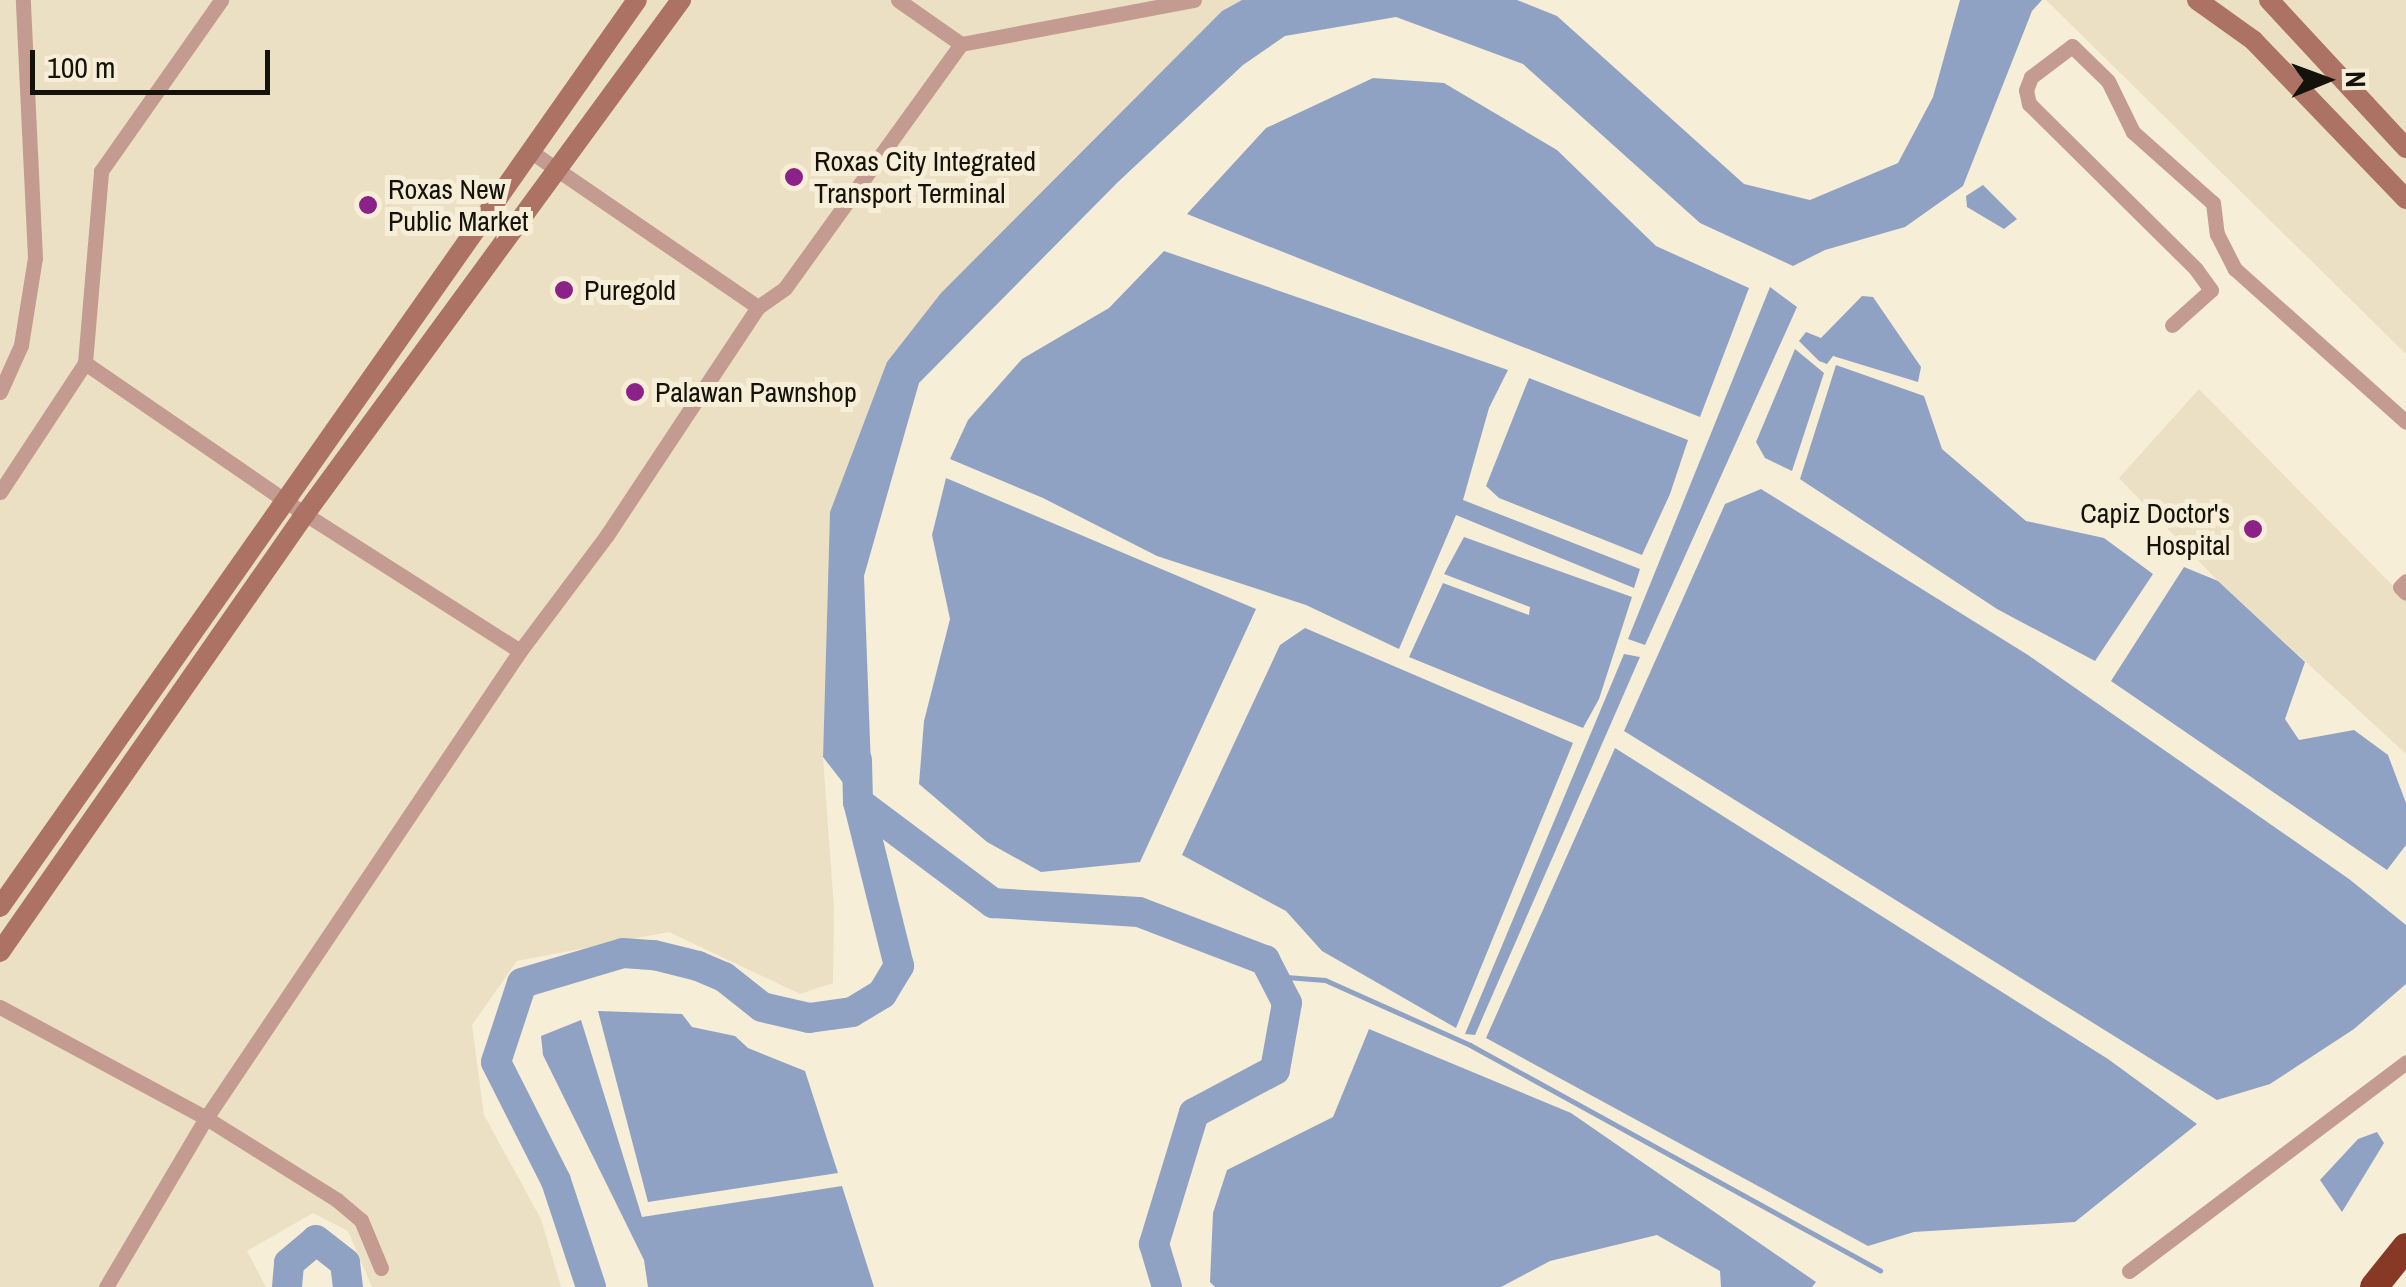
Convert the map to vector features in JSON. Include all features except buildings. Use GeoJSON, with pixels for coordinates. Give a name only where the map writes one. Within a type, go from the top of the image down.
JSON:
{"type":"FeatureCollection","features":[{"type":"Feature","properties":{"kind":"highway"},"geometry":{"type":"LineString","coordinates":[[2374,1287],[2406,1247]]}},
{"type":"Feature","properties":{"kind":"street"},"geometry":{"type":"LineString","coordinates":[[0,392],[21,345],[35,258],[23,0]]}},
{"type":"Feature","properties":{"kind":"street"},"geometry":{"type":"LineString","coordinates":[[0,492],[84,363],[102,171],[221,0]]}},
{"type":"Feature","properties":{"kind":"street"},"geometry":{"type":"LineString","coordinates":[[0,907],[636,0]]}},
{"type":"Feature","properties":{"kind":"street"},"geometry":{"type":"LineString","coordinates":[[0,952],[305,514],[559,172],[681,0]]}},
{"type":"Feature","properties":{"kind":"street"},"geometry":{"type":"LineString","coordinates":[[898,0],[960,44]]}},
{"type":"Feature","properties":{"kind":"street"},"geometry":{"type":"LineString","coordinates":[[106,1287],[206,1118],[520,651],[608,535],[758,307],[785,288],[960,44],[1194,0]]}},
{"type":"Feature","properties":{"kind":"street"},"geometry":{"type":"LineString","coordinates":[[2196,0],[2253,40],[2406,199]]}},
{"type":"Feature","properties":{"kind":"street"},"geometry":{"type":"LineString","coordinates":[[2269,0],[2406,148]]}},
{"type":"Feature","properties":{"kind":"street"},"geometry":{"type":"LineString","coordinates":[[2212,290],[2196,269],[2029,104],[2026,90],[2032,77],[2072,46],[2108,82],[2133,132],[2213,203],[2216,234],[2235,269],[2406,422]]}},
{"type":"Feature","properties":{"kind":"street"},"geometry":{"type":"LineString","coordinates":[[530,151],[758,307]]}},
{"type":"Feature","properties":{"kind":"street"},"geometry":{"type":"LineString","coordinates":[[2172,326],[2235,269]]}},
{"type":"Feature","properties":{"kind":"street"},"geometry":{"type":"LineString","coordinates":[[84,363],[305,514],[520,651]]}},
{"type":"Feature","properties":{"kind":"street"},"geometry":{"type":"LineString","coordinates":[[2406,581],[2400,587],[2406,593]]}},
{"type":"Feature","properties":{"kind":"street"},"geometry":{"type":"LineString","coordinates":[[0,1006],[206,1118],[360,1220],[381,1268]]}},
{"type":"Feature","properties":{"kind":"street"},"geometry":{"type":"LineString","coordinates":[[2129,1271],[2406,1062]]}},
{"type":"Feature","properties":{"kind":"shaded area"},"geometry":{"type":"Polygon","coordinates":[[[0,0],[1242,0],[1222,11],[941,293],[830,512],[823,757],[834,908],[833,983],[800,994],[669,932],[517,961],[472,1025],[484,1115],[541,1219],[561,1287],[372,1287],[348,1231],[313,1213],[247,1251],[266,1287],[0,1287],[0,0]]]}},
{"type":"Feature","properties":{"kind":"shaded area"},"geometry":{"type":"Polygon","coordinates":[[[2046,0],[2406,0],[2406,354],[2046,0]]]}},
{"type":"Feature","properties":{"kind":"shaded area","name":"Capiz Doctor's Hospital"},"geometry":{"type":"Polygon","coordinates":[[[2199,389],[2406,599],[2406,754],[2218,581],[2119,478],[2199,389]]]}},
{"type":"Feature","properties":{"kind":"water"},"geometry":{"type":"Polygon","coordinates":[[[1242,0],[1517,0],[1557,16],[1744,184],[1810,200],[1898,163],[1933,97],[1960,0],[2042,0],[2032,11],[1963,186],[1905,227],[1825,250],[1793,266],[1700,223],[1523,64],[1396,17],[1285,36],[1243,65],[1118,182],[919,383],[864,576],[871,768],[858,802],[823,757],[830,512],[887,362],[941,293],[1222,11],[1242,0]]]}},
{"type":"Feature","properties":{"kind":"water"},"geometry":{"type":"Polygon","coordinates":[[[1373,78],[1444,83],[1557,150],[1656,246],[1749,288],[1700,417],[1187,214],[1266,128],[1373,78]]]}},
{"type":"Feature","properties":{"kind":"water"},"geometry":{"type":"Polygon","coordinates":[[[1983,185],[2017,219],[2004,229],[1967,207],[1966,196],[1983,185]]]}},
{"type":"Feature","properties":{"kind":"water"},"geometry":{"type":"Polygon","coordinates":[[[1164,251],[1508,370],[1489,408],[1463,500],[1640,569],[1634,588],[1456,515],[1399,649],[1306,605],[1157,556],[1043,498],[950,459],[968,420],[1022,359],[1109,308],[1164,251]]]}},
{"type":"Feature","properties":{"kind":"water"},"geometry":{"type":"Polygon","coordinates":[[[1770,287],[1797,307],[1645,645],[1628,639],[1770,287]]]}},
{"type":"Feature","properties":{"kind":"water"},"geometry":{"type":"Polygon","coordinates":[[[1862,296],[1873,297],[1921,367],[1918,382],[1833,356],[1827,364],[1799,341],[1806,332],[1821,338],[1862,296]]]}},
{"type":"Feature","properties":{"kind":"water"},"geometry":{"type":"Polygon","coordinates":[[[1795,349],[1824,373],[1792,471],[1765,458],[1756,442],[1795,349]]]}},
{"type":"Feature","properties":{"kind":"water"},"geometry":{"type":"Polygon","coordinates":[[[1836,365],[1924,396],[1942,449],[2026,521],[2104,538],[2153,574],[2095,661],[1997,609],[1800,479],[1836,365]]]}},
{"type":"Feature","properties":{"kind":"water"},"geometry":{"type":"Polygon","coordinates":[[[1529,378],[1688,440],[1670,494],[1642,555],[1499,498],[1486,486],[1529,378]]]}},
{"type":"Feature","properties":{"kind":"water"},"geometry":{"type":"Polygon","coordinates":[[[946,478],[1256,609],[1140,862],[1041,872],[987,842],[919,784],[924,721],[950,619],[932,535],[946,478]]]}},
{"type":"Feature","properties":{"kind":"water"},"geometry":{"type":"Polygon","coordinates":[[[1761,489],[2028,655],[2349,879],[2406,925],[2406,984],[2354,1029],[2270,1084],[2217,1100],[1624,731],[1725,504],[1761,489]]]}},
{"type":"Feature","properties":{"kind":"water"},"geometry":{"type":"Polygon","coordinates":[[[1464,537],[1632,597],[1599,699],[1583,728],[1409,657],[1443,583],[1529,615],[1530,607],[1444,574],[1464,537]]]}},
{"type":"Feature","properties":{"kind":"water"},"geometry":{"type":"Polygon","coordinates":[[[2184,567],[2218,581],[2305,662],[2285,719],[2299,740],[2354,730],[2388,755],[2406,803],[2406,845],[2387,870],[2111,681],[2184,567]]]}},
{"type":"Feature","properties":{"kind":"water"},"geometry":{"type":"Polygon","coordinates":[[[1305,628],[1573,743],[1456,1028],[1322,951],[1286,911],[1182,855],[1280,645],[1305,628]]]}},
{"type":"Feature","properties":{"kind":"water"},"geometry":{"type":"Polygon","coordinates":[[[1624,654],[1640,657],[1475,1035],[1465,1034],[1624,654]]]}},
{"type":"Feature","properties":{"kind":"water"},"geometry":{"type":"Polygon","coordinates":[[[1615,748],[2108,1059],[2197,1124],[2075,1222],[1914,1232],[1868,1246],[1486,1038],[1615,748]]]}},
{"type":"Feature","properties":{"kind":"water"},"geometry":{"type":"Polygon","coordinates":[[[598,1011],[682,1014],[692,1027],[735,1036],[748,1048],[805,1071],[838,1173],[648,1202],[598,1011]]]}},
{"type":"Feature","properties":{"kind":"water"},"geometry":{"type":"Polygon","coordinates":[[[581,1020],[642,1217],[842,1186],[874,1287],[648,1287],[644,1260],[543,1055],[541,1036],[581,1020]]]}},
{"type":"Feature","properties":{"kind":"water"},"geometry":{"type":"Polygon","coordinates":[[[1369,1029],[1571,1113],[1816,1282],[1812,1287],[1721,1287],[1720,1271],[1657,1235],[1550,1261],[1501,1287],[1215,1287],[1210,1282],[1213,1213],[1227,1170],[1333,1117],[1369,1029]]]}},
{"type":"Feature","properties":{"kind":"water"},"geometry":{"type":"Polygon","coordinates":[[[2377,1132],[2384,1143],[2342,1212],[2320,1180],[2358,1139],[2377,1132]]]}},
{"type":"Feature","properties":{"kind":"waterway"},"geometry":{"type":"LineString","coordinates":[[591,1287],[556,1181],[496,1062],[522,983],[623,953],[654,955],[698,966],[724,977],[762,1007],[809,1018],[852,1012],[882,994],[899,966],[858,802],[857,760]]}},
{"type":"Feature","properties":{"kind":"waterway"},"geometry":{"type":"LineString","coordinates":[[858,802],[993,903],[1139,912],[1265,960],[1287,1003],[1275,1070],[1194,1113],[1154,1244],[1167,1287]]}},
{"type":"Feature","properties":{"kind":"waterway"},"geometry":{"type":"LineString","coordinates":[[1273,976],[1325,980],[1470,1045],[1880,1270]]}},
{"type":"Feature","properties":{"kind":"waterway"},"geometry":{"type":"LineString","coordinates":[[287,1287],[289,1263],[316,1240],[345,1263],[348,1287]]}},
{"type":"Feature","properties":{"kind":"place","name":"Roxas City Integrated Transport Terminal"},"geometry":{"type":"Point","coordinates":[794,177]}},
{"type":"Feature","properties":{"kind":"place","name":"Roxas New Public Market"},"geometry":{"type":"Point","coordinates":[368,205]}},
{"type":"Feature","properties":{"kind":"place","name":"Puregold"},"geometry":{"type":"Point","coordinates":[564,290]}},
{"type":"Feature","properties":{"kind":"place","name":"Palawan Pawnshop"},"geometry":{"type":"Point","coordinates":[635,392]}},
{"type":"Feature","properties":{"kind":"place","name":"Capiz Doctor's Hospital"},"geometry":{"type":"Point","coordinates":[2253,529]}}]}
